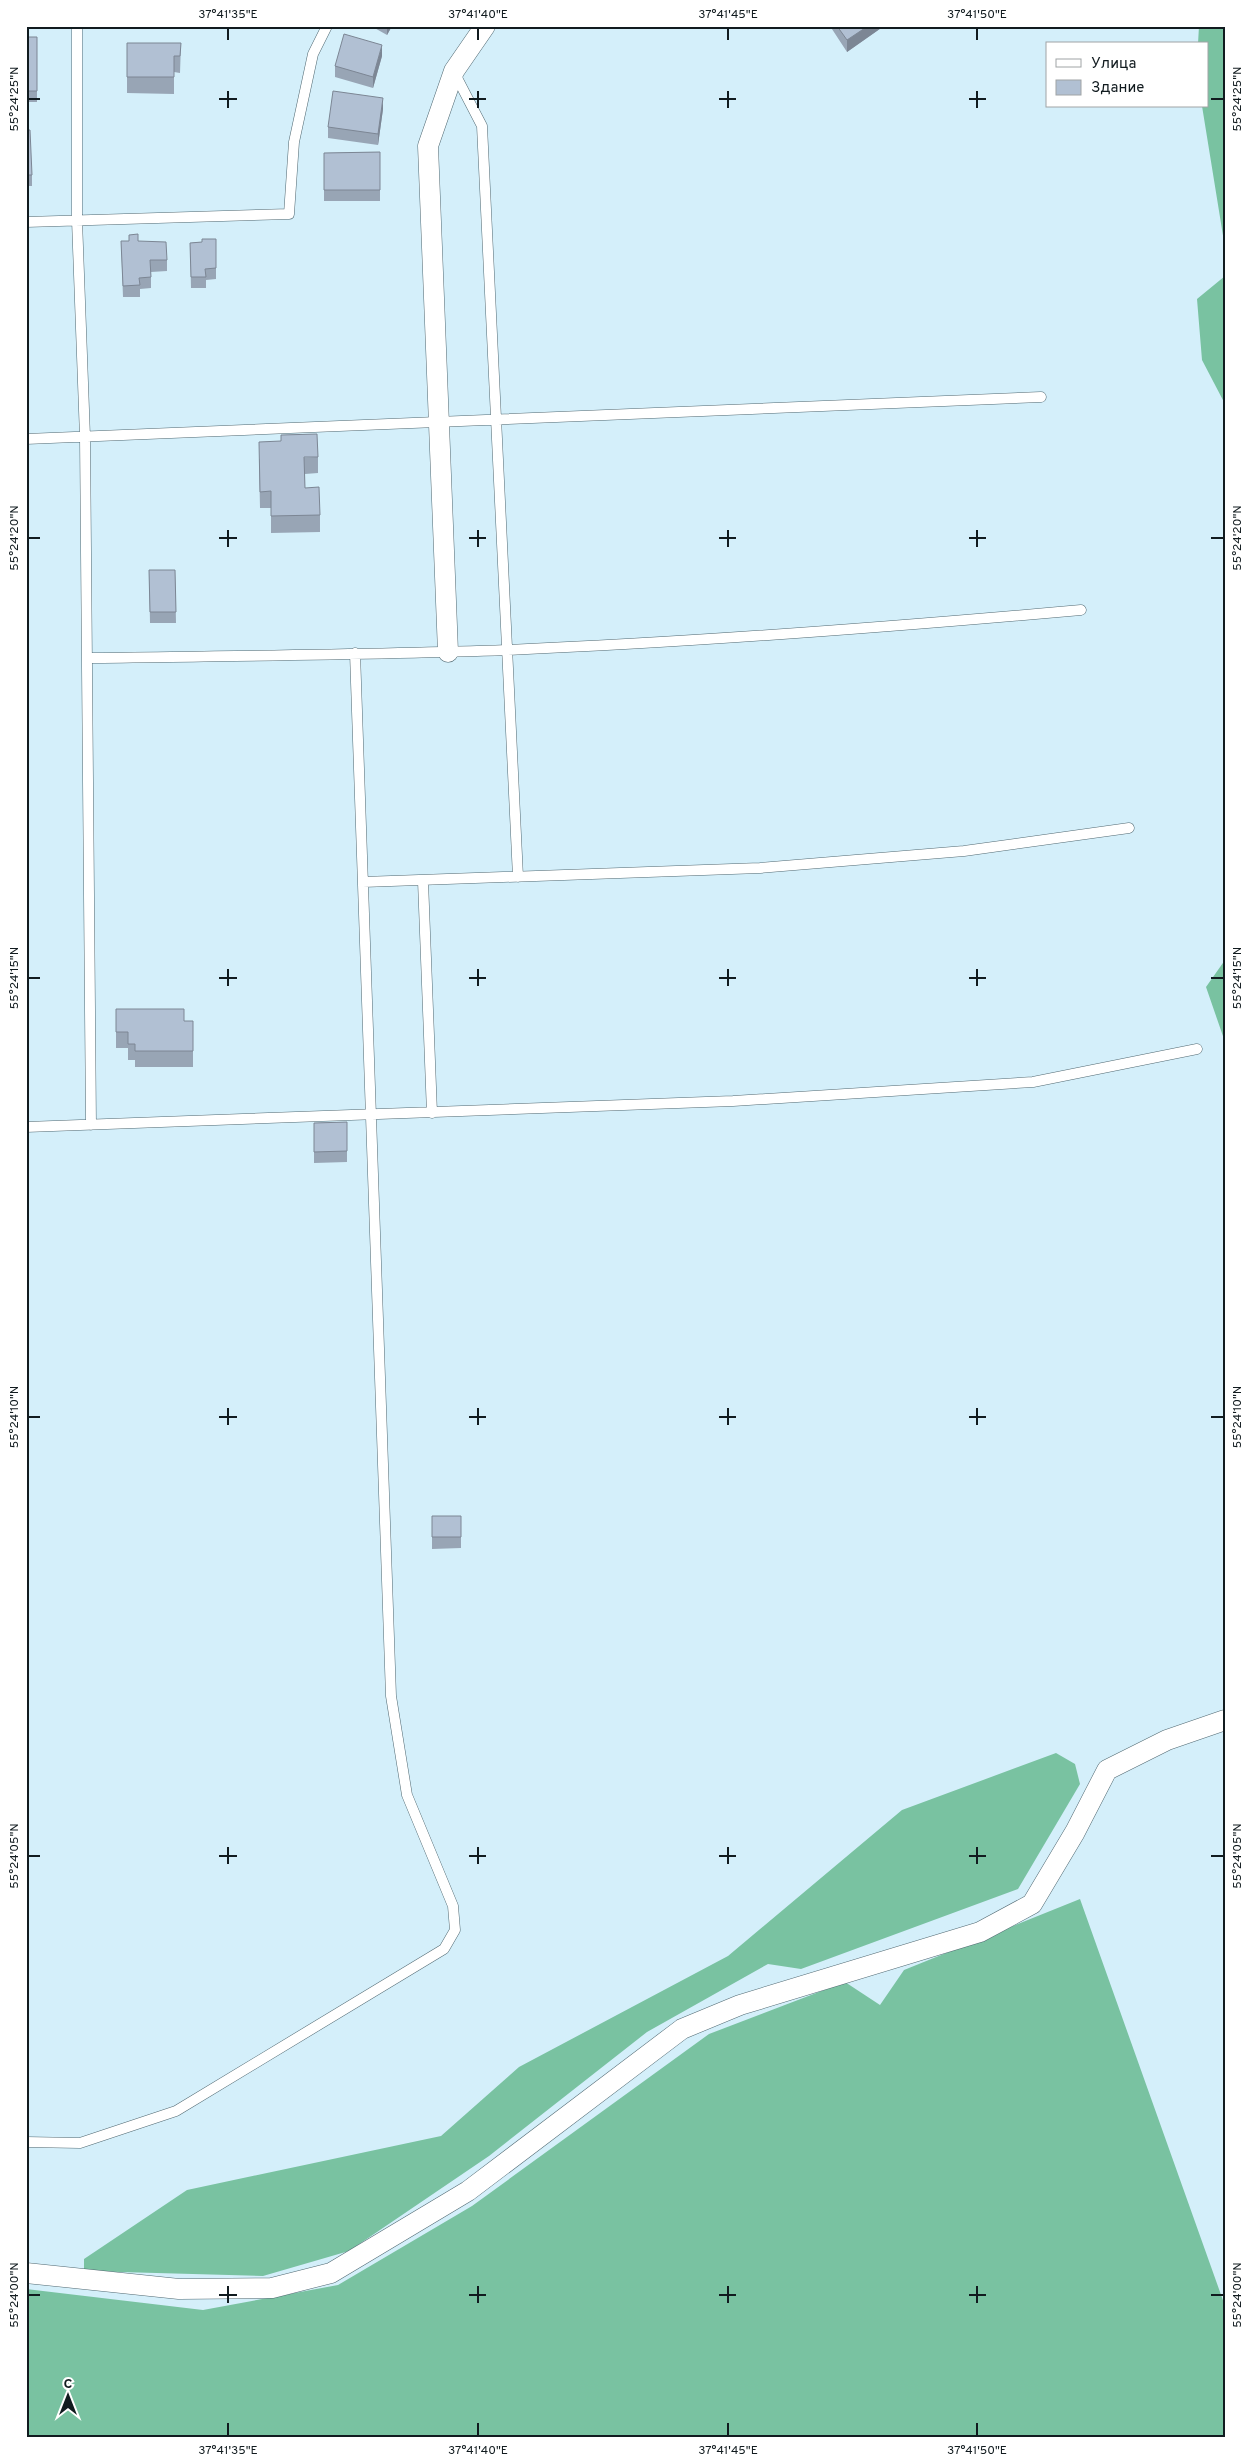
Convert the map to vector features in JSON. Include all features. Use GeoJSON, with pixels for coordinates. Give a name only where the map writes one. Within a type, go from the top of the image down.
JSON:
{"type":"FeatureCollection","features":[{"type":"Feature","properties":{"kind":"street"},"geometry":{"type":"LineString","coordinates":[[448,652],[428,146],[454,71],[485,26]]}},
{"type":"Feature","properties":{"kind":"street"},"geometry":{"type":"LineString","coordinates":[[26,2274],[179,2289],[272,2288],[331,2273],[468,2191],[682,2029],[740,2005],[980,1932],[1032,1904],[1075,1832],[1107,1770],[1167,1740],[1225,1720]]}},
{"type":"Feature","properties":{"kind":"lane"},"geometry":{"type":"LineString","coordinates":[[77,26],[76,220],[85,437],[91,1125]]}},
{"type":"Feature","properties":{"kind":"lane"},"geometry":{"type":"LineString","coordinates":[[26,222],[289,214],[294,142],[313,54],[327,26]]}},
{"type":"Feature","properties":{"kind":"lane"},"geometry":{"type":"LineString","coordinates":[[454,71],[482,126],[518,877]]}},
{"type":"Feature","properties":{"kind":"lane"},"geometry":{"type":"LineString","coordinates":[[26,439],[1041,397]]}},
{"type":"Feature","properties":{"kind":"lane"},"geometry":{"type":"LineString","coordinates":[[87,658],[508,650],[913,625],[1081,610]]}},
{"type":"Feature","properties":{"kind":"lane"},"geometry":{"type":"LineString","coordinates":[[26,2142],[80,2143],[176,2111],[444,1949],[455,1930],[453,1906],[408,1794],[391,1696],[355,653]]}},
{"type":"Feature","properties":{"kind":"lane"},"geometry":{"type":"LineString","coordinates":[[363,882],[760,868],[964,851],[1129,828]]}},
{"type":"Feature","properties":{"kind":"lane"},"geometry":{"type":"LineString","coordinates":[[423,881],[432,1113]]}},
{"type":"Feature","properties":{"kind":"lane"},"geometry":{"type":"LineString","coordinates":[[26,1127],[733,1101],[1033,1082],[1197,1050]]}},
{"type":"Feature","properties":{"kind":"green space"},"geometry":{"type":"Polygon","coordinates":[[[1199,26],[1225,26],[1225,248],[1202,108],[1208,108],[1208,42],[1198,42],[1199,26]]]}},
{"type":"Feature","properties":{"kind":"green space"},"geometry":{"type":"Polygon","coordinates":[[[1225,276],[1225,404],[1202,360],[1197,299],[1225,276]]]}},
{"type":"Feature","properties":{"kind":"green space"},"geometry":{"type":"Polygon","coordinates":[[[1225,960],[1225,1042],[1206,987],[1225,960]]]}},
{"type":"Feature","properties":{"kind":"green space"},"geometry":{"type":"Polygon","coordinates":[[[1056,1753],[1075,1764],[1080,1784],[1018,1889],[801,1969],[768,1964],[647,2032],[489,2156],[349,2251],[263,2276],[84,2271],[84,2259],[187,2190],[441,2136],[519,2067],[728,1956],[902,1810],[1056,1753]]]}},
{"type":"Feature","properties":{"kind":"green space"},"geometry":{"type":"Polygon","coordinates":[[[1080,1899],[1225,2306],[1225,2437],[26,2437],[26,2289],[203,2310],[338,2285],[472,2206],[709,2034],[845,1982],[880,2005],[904,1970],[1080,1899]]]}},
{"type":"Feature","properties":{"kind":"building"},"geometry":{"type":"Polygon","coordinates":[[[837,26],[868,26],[847,40],[837,26]]]}},
{"type":"Feature","properties":{"kind":"building"},"geometry":{"type":"Polygon","coordinates":[[[344,34],[382,45],[373,77],[335,66],[344,34]]]}},
{"type":"Feature","properties":{"kind":"building"},"geometry":{"type":"Polygon","coordinates":[[[26,37],[37,37],[37,91],[26,91],[26,37]]]}},
{"type":"Feature","properties":{"kind":"building"},"geometry":{"type":"Polygon","coordinates":[[[127,43],[181,43],[180,56],[174,56],[174,77],[127,77],[127,43]]]}},
{"type":"Feature","properties":{"kind":"building"},"geometry":{"type":"Polygon","coordinates":[[[333,91],[383,98],[378,134],[328,127],[333,91]]]}},
{"type":"Feature","properties":{"kind":"building"},"geometry":{"type":"Polygon","coordinates":[[[26,130],[30,130],[32,175],[26,175],[26,130]]]}},
{"type":"Feature","properties":{"kind":"building"},"geometry":{"type":"Polygon","coordinates":[[[380,152],[380,190],[324,190],[324,153],[380,152]]]}},
{"type":"Feature","properties":{"kind":"building"},"geometry":{"type":"Polygon","coordinates":[[[138,234],[138,241],[166,242],[167,260],[150,260],[151,277],[139,278],[140,285],[123,286],[121,241],[129,241],[129,235],[138,234]]]}},
{"type":"Feature","properties":{"kind":"building"},"geometry":{"type":"Polygon","coordinates":[[[202,239],[216,239],[216,268],[205,269],[206,277],[191,277],[190,243],[202,242],[202,239]]]}},
{"type":"Feature","properties":{"kind":"building"},"geometry":{"type":"Polygon","coordinates":[[[317,434],[318,457],[304,457],[305,488],[319,487],[320,515],[271,516],[271,491],[260,492],[259,442],[281,441],[281,435],[317,434]]]}},
{"type":"Feature","properties":{"kind":"building"},"geometry":{"type":"Polygon","coordinates":[[[149,570],[175,570],[176,612],[150,612],[149,570]]]}},
{"type":"Feature","properties":{"kind":"building"},"geometry":{"type":"Polygon","coordinates":[[[116,1009],[184,1009],[184,1021],[193,1021],[193,1051],[135,1051],[135,1044],[128,1044],[128,1032],[116,1032],[116,1009]]]}},
{"type":"Feature","properties":{"kind":"building"},"geometry":{"type":"Polygon","coordinates":[[[347,1122],[347,1151],[314,1152],[314,1123],[347,1122]]]}},
{"type":"Feature","properties":{"kind":"building"},"geometry":{"type":"Polygon","coordinates":[[[432,1516],[461,1516],[461,1537],[432,1537],[432,1516]]]}}]}
